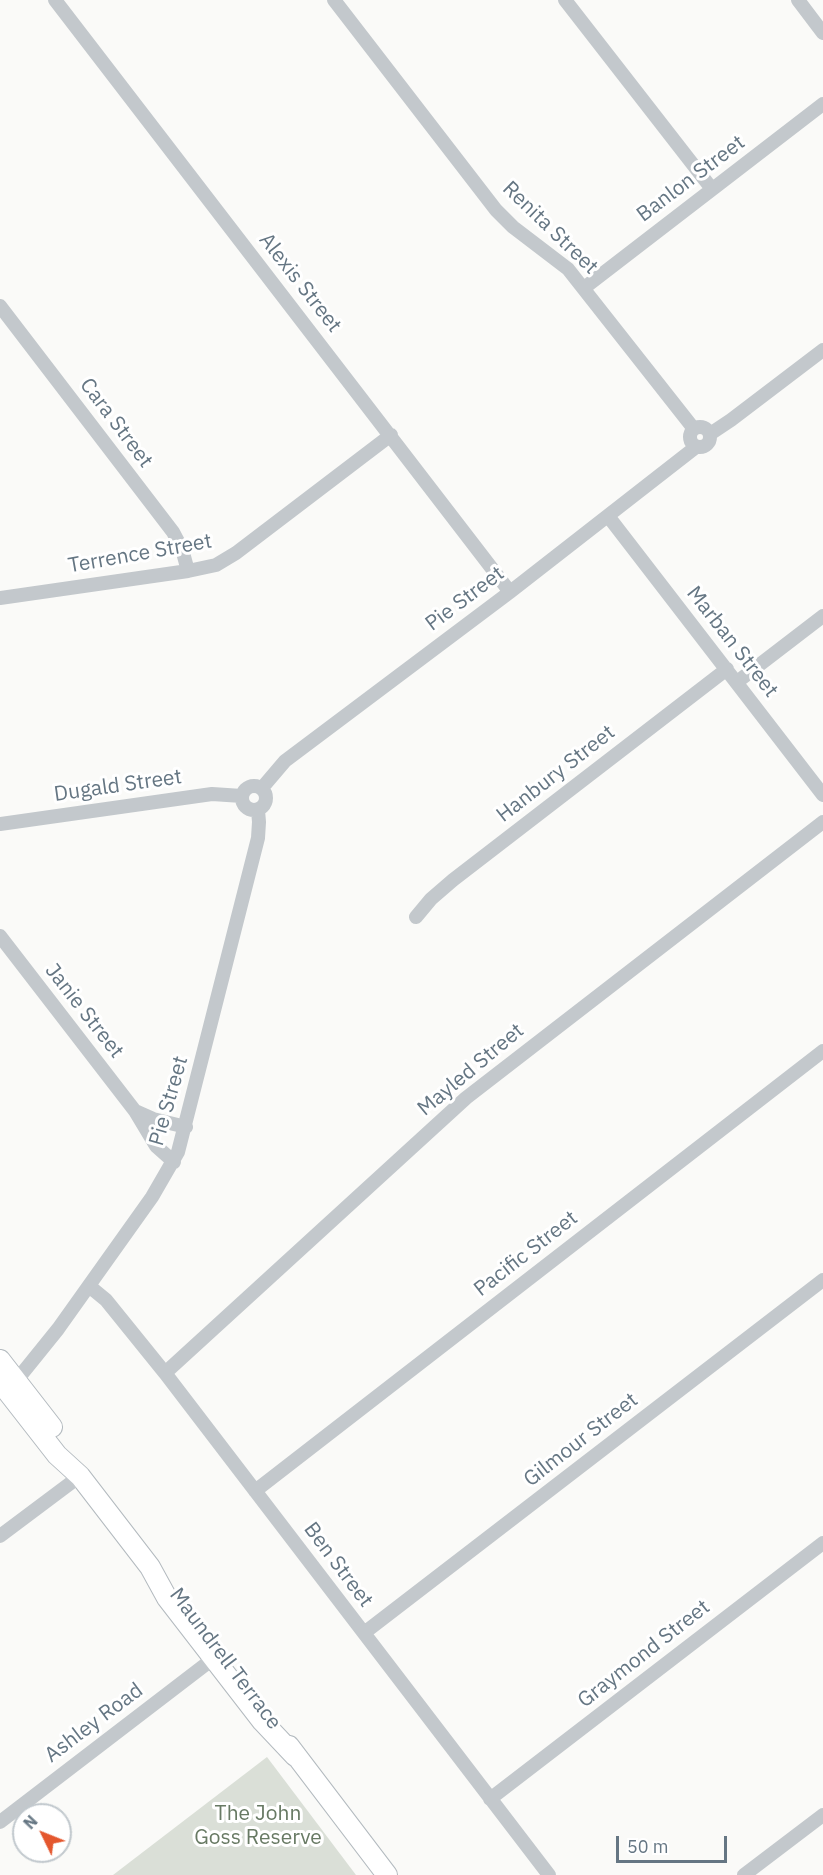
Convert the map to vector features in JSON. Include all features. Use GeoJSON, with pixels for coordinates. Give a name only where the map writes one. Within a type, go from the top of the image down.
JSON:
{"type":"FeatureCollection","features":[{"type":"Feature","properties":{"kind":"main road","name":"Maundrell Terrace"},"geometry":{"type":"LineString","coordinates":[[0,1360],[8,1385],[57,1455],[80,1476],[150,1567],[175,1591],[269,1715],[295,1756],[387,1875]]}},
{"type":"Feature","properties":{"kind":"main road","name":"Maundrell Terrace"},"geometry":{"type":"LineString","coordinates":[[150,1567],[167,1598],[262,1722],[295,1756]]}},
{"type":"Feature","properties":{"kind":"street","name":"Alexis Street"},"geometry":{"type":"LineString","coordinates":[[56,0],[510,591]]}},
{"type":"Feature","properties":{"kind":"street","name":"Renita Street"},"geometry":{"type":"LineString","coordinates":[[334,0],[496,210],[513,228],[568,269],[694,429]]}},
{"type":"Feature","properties":{"kind":"street"},"geometry":{"type":"LineString","coordinates":[[565,0],[712,189]]}},
{"type":"Feature","properties":{"kind":"street"},"geometry":{"type":"LineString","coordinates":[[798,0],[823,33]]}},
{"type":"Feature","properties":{"kind":"street","name":"Banlon Street"},"geometry":{"type":"LineString","coordinates":[[584,288],[823,104]]}},
{"type":"Feature","properties":{"kind":"street","name":"Cara Street"},"geometry":{"type":"LineString","coordinates":[[0,306],[173,532],[182,549],[188,571]]}},
{"type":"Feature","properties":{"kind":"street"},"geometry":{"type":"LineString","coordinates":[[710,434],[823,350]]}},
{"type":"Feature","properties":{"kind":"street"},"geometry":{"type":"LineString","coordinates":[[703,427],[710,434],[710,441],[706,446],[696,447],[690,439],[694,429],[703,427]]}},
{"type":"Feature","properties":{"kind":"street","name":"Terrence Street"},"geometry":{"type":"LineString","coordinates":[[0,598],[216,565],[236,553],[391,435]]}},
{"type":"Feature","properties":{"kind":"street","name":"Pie Street"},"geometry":{"type":"LineString","coordinates":[[262,788],[285,761],[696,447]]}},
{"type":"Feature","properties":{"kind":"street","name":"Marban Street"},"geometry":{"type":"LineString","coordinates":[[608,516],[823,795]]}},
{"type":"Feature","properties":{"kind":"street"},"geometry":{"type":"LineString","coordinates":[[737,682],[823,616]]}},
{"type":"Feature","properties":{"kind":"street","name":"Hanbury Street"},"geometry":{"type":"LineString","coordinates":[[416,917],[431,899],[453,880],[727,669]]}},
{"type":"Feature","properties":{"kind":"street"},"geometry":{"type":"LineString","coordinates":[[250,786],[258,786],[267,794],[264,805],[258,810],[246,807],[242,796],[250,786]]}},
{"type":"Feature","properties":{"kind":"street","name":"Dugald Street"},"geometry":{"type":"LineString","coordinates":[[0,824],[212,794],[242,796]]}},
{"type":"Feature","properties":{"kind":"street","name":"Pie Street"},"geometry":{"type":"LineString","coordinates":[[8,1385],[47,1343],[152,1197],[174,1162],[186,1128],[258,838],[258,810]]}},
{"type":"Feature","properties":{"kind":"street","name":"Mayled Street"},"geometry":{"type":"LineString","coordinates":[[165,1373],[466,1098],[823,822]]}},
{"type":"Feature","properties":{"kind":"street","name":"Janie Street"},"geometry":{"type":"LineString","coordinates":[[0,936],[135,1111],[156,1146],[174,1162]]}},
{"type":"Feature","properties":{"kind":"street","name":"Pacific Street"},"geometry":{"type":"LineString","coordinates":[[255,1491],[823,1051]]}},
{"type":"Feature","properties":{"kind":"street"},"geometry":{"type":"LineString","coordinates":[[135,1111],[153,1119],[186,1128]]}},
{"type":"Feature","properties":{"kind":"street","name":"Gilmour Street"},"geometry":{"type":"LineString","coordinates":[[364,1633],[823,1280]]}},
{"type":"Feature","properties":{"kind":"street","name":"Ben Street"},"geometry":{"type":"LineString","coordinates":[[89,1286],[106,1300],[165,1373],[549,1875]]}},
{"type":"Feature","properties":{"kind":"street"},"geometry":{"type":"LineString","coordinates":[[0,1536],[80,1476]]}},
{"type":"Feature","properties":{"kind":"street","name":"Graymond Street"},"geometry":{"type":"LineString","coordinates":[[490,1799],[823,1543]]}},
{"type":"Feature","properties":{"kind":"street","name":"Ashley Road"},"geometry":{"type":"LineString","coordinates":[[0,1822],[214,1658]]}},
{"type":"Feature","properties":{"kind":"street"},"geometry":{"type":"LineString","coordinates":[[744,1875],[823,1815]]}},
{"type":"Feature","properties":{"kind":"green space","name":"The John Goss Reserve"},"geometry":{"type":"Polygon","coordinates":[[[267,1757],[356,1875],[113,1875],[267,1757]]]}}]}
